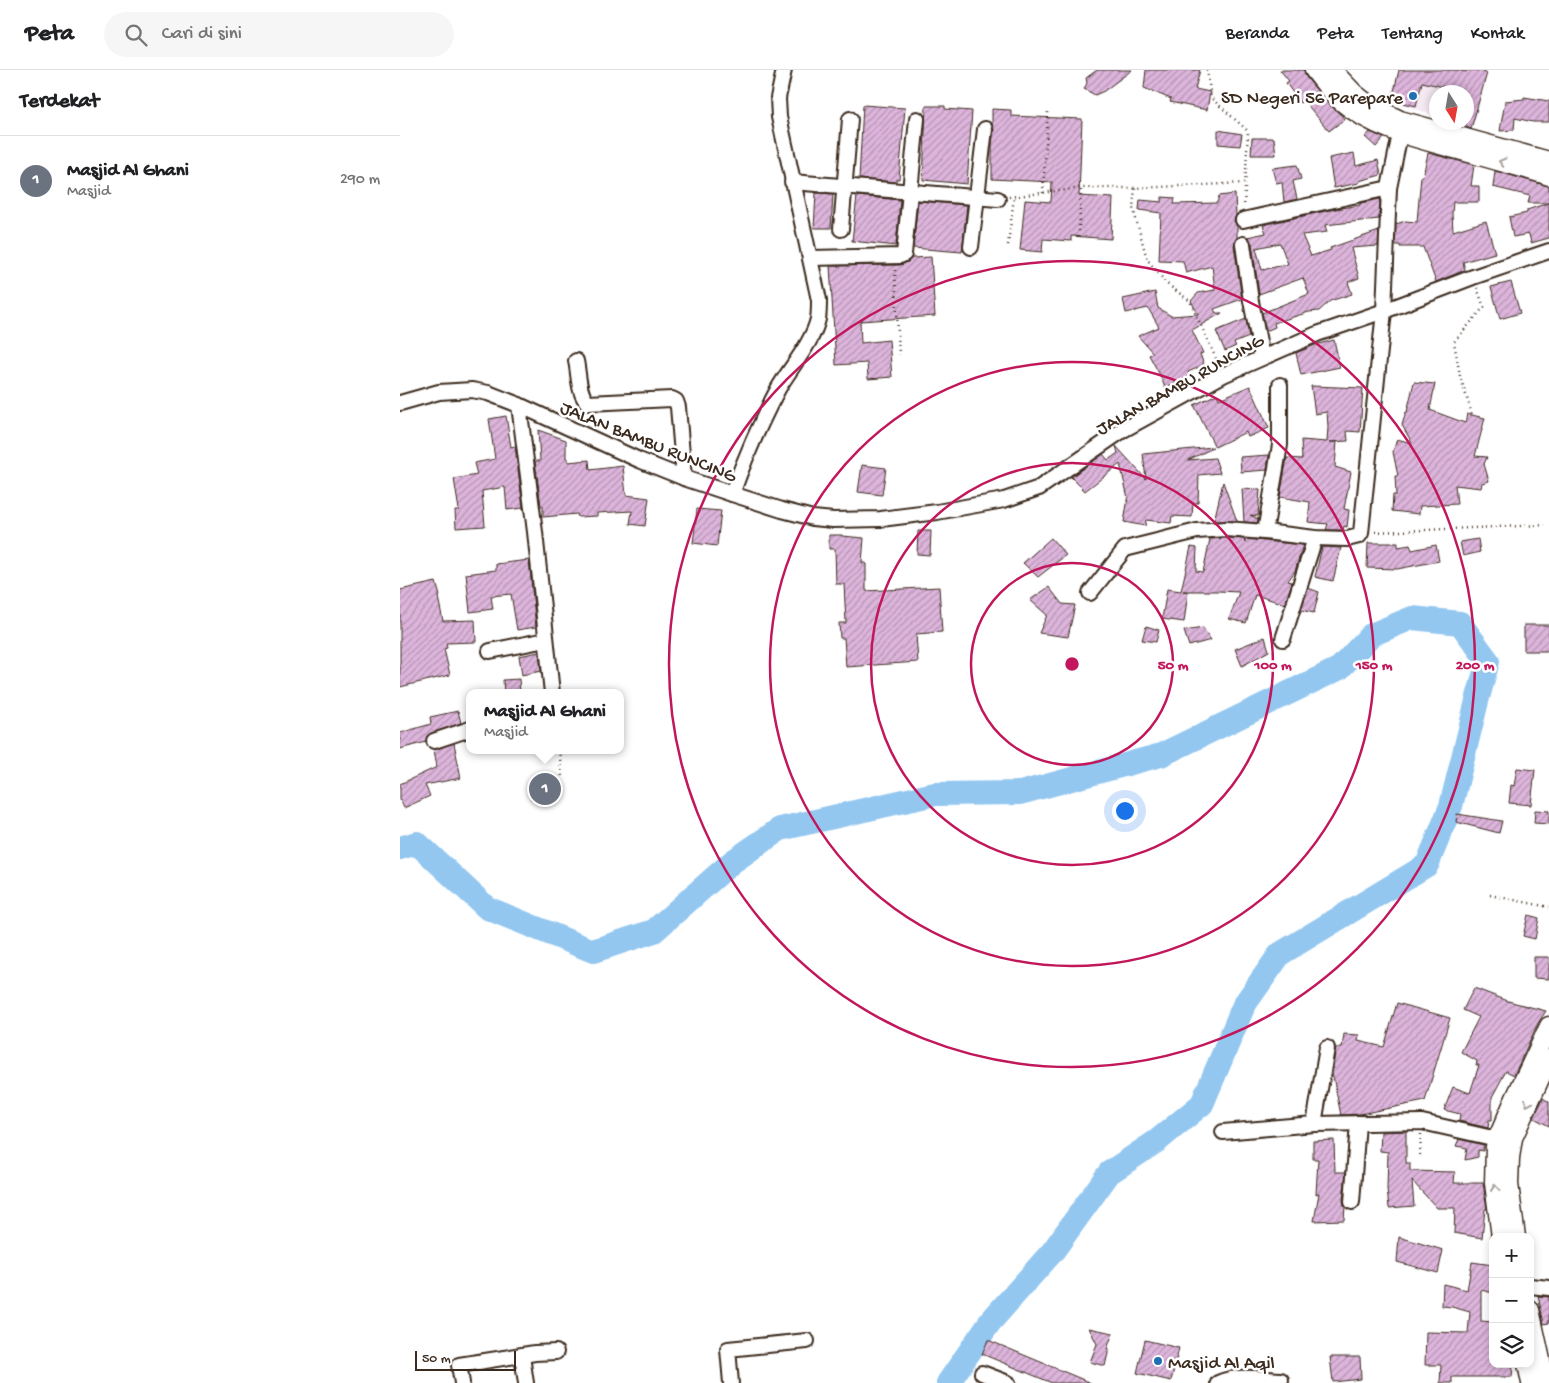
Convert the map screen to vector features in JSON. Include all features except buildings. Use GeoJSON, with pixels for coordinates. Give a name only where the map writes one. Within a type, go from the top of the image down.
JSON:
{"type":"FeatureCollection","features":[{"type":"Feature","properties":{"kind":"main road"},"geometry":{"type":"LineString","coordinates":[[1314,70],[1341,102],[1359,114],[1549,176]]}},
{"type":"Feature","properties":{"kind":"main road"},"geometry":{"type":"LineString","coordinates":[[1332,70],[1354,93],[1400,127],[1549,161]]}},
{"type":"Feature","properties":{"kind":"main road"},"geometry":{"type":"LineString","coordinates":[[1501,1233],[1493,1171],[1497,1139],[1528,1067],[1549,1026]]}},
{"type":"Feature","properties":{"kind":"main road"},"geometry":{"type":"LineString","coordinates":[[1516,1233],[1510,1184],[1510,1158],[1513,1138],[1549,1059]]}},
{"type":"Feature","properties":{"kind":"main road"},"geometry":{"type":"LineString","coordinates":[[1533,1323],[1546,1383]]}},
{"type":"Feature","properties":{"kind":"main road"},"geometry":{"type":"LineString","coordinates":[[1528,1368],[1531,1383]]}},
{"type":"Feature","properties":{"kind":"street"},"geometry":{"type":"LineString","coordinates":[[732,494],[741,468],[778,389],[812,336],[818,320],[819,300],[779,118],[778,98],[784,70]]}},
{"type":"Feature","properties":{"kind":"street"},"geometry":{"type":"LineString","coordinates":[[841,229],[850,119]]}},
{"type":"Feature","properties":{"kind":"street"},"geometry":{"type":"LineString","coordinates":[[810,258],[895,256],[904,254],[917,119]]}},
{"type":"Feature","properties":{"kind":"street"},"geometry":{"type":"LineString","coordinates":[[1090,593],[1125,549],[1198,531],[1226,529],[1315,538],[1354,538],[1361,533],[1384,311],[1389,188],[1400,127]]}},
{"type":"Feature","properties":{"kind":"street"},"geometry":{"type":"LineString","coordinates":[[971,247],[985,129]]}},
{"type":"Feature","properties":{"kind":"street"},"geometry":{"type":"LineString","coordinates":[[792,182],[998,199]]}},
{"type":"Feature","properties":{"kind":"street"},"geometry":{"type":"LineString","coordinates":[[1243,220],[1389,188]]}},
{"type":"Feature","properties":{"kind":"street"},"geometry":{"type":"LineString","coordinates":[[1243,244],[1251,301],[1262,357]]}},
{"type":"Feature","properties":{"kind":"street","name":"JALAN BAMBU RUNCING"},"geometry":{"type":"LineString","coordinates":[[400,403],[439,392],[472,390],[488,393],[684,478],[782,510],[813,518],[833,520],[881,519],[938,512],[1004,500],[1039,488],[1122,430],[1223,375],[1317,334],[1549,251]]}},
{"type":"Feature","properties":{"kind":"street"},"geometry":{"type":"LineString","coordinates":[[576,361],[583,397],[588,403],[672,398],[676,401],[684,478]]}},
{"type":"Feature","properties":{"kind":"street"},"geometry":{"type":"LineString","coordinates":[[1265,532],[1280,445],[1280,385]]}},
{"type":"Feature","properties":{"kind":"street"},"geometry":{"type":"LineString","coordinates":[[519,405],[552,689]]}},
{"type":"Feature","properties":{"kind":"street"},"geometry":{"type":"LineString","coordinates":[[1283,639],[1315,538]]}},
{"type":"Feature","properties":{"kind":"street"},"geometry":{"type":"LineString","coordinates":[[490,651],[546,640]]}},
{"type":"Feature","properties":{"kind":"street"},"geometry":{"type":"LineString","coordinates":[[434,741],[466,730]]}},
{"type":"Feature","properties":{"kind":"street"},"geometry":{"type":"LineString","coordinates":[[1314,1124],[1327,1048]]}},
{"type":"Feature","properties":{"kind":"street"},"geometry":{"type":"LineString","coordinates":[[1352,1202],[1358,1122]]}},
{"type":"Feature","properties":{"kind":"street"},"geometry":{"type":"LineString","coordinates":[[1223,1132],[1314,1124],[1422,1122],[1497,1139]]}},
{"type":"Feature","properties":{"kind":"street"},"geometry":{"type":"LineString","coordinates":[[1534,1286],[1549,1288]]}},
{"type":"Feature","properties":{"kind":"street"},"geometry":{"type":"LineString","coordinates":[[730,1383],[728,1349],[807,1341]]}},
{"type":"Feature","properties":{"kind":"street"},"geometry":{"type":"LineString","coordinates":[[462,1383],[459,1365],[556,1352]]}},
{"type":"Feature","properties":{"kind":"street"},"geometry":{"type":"LineString","coordinates":[[522,1356],[526,1383]]}},
{"type":"Feature","properties":{"kind":"street"},"geometry":{"type":"LineString","coordinates":[[982,1373],[1008,1383]]}},
{"type":"Feature","properties":{"kind":"street"},"geometry":{"type":"LineString","coordinates":[[1218,1383],[1235,1378],[1281,1380]]}},
{"type":"Feature","properties":{"kind":"path"},"geometry":{"type":"LineString","coordinates":[[1207,70],[1211,98],[1248,131],[1243,220]]}},
{"type":"Feature","properties":{"kind":"path"},"geometry":{"type":"LineString","coordinates":[[1043,193],[1048,112]]}},
{"type":"Feature","properties":{"kind":"path"},"geometry":{"type":"LineString","coordinates":[[998,199],[1081,188],[1135,188],[1246,183]]}},
{"type":"Feature","properties":{"kind":"path"},"geometry":{"type":"LineString","coordinates":[[1079,231],[1081,188]]}},
{"type":"Feature","properties":{"kind":"path"},"geometry":{"type":"LineString","coordinates":[[1135,188],[1132,208],[1147,259],[1167,284],[1190,301],[1223,375]]}},
{"type":"Feature","properties":{"kind":"path"},"geometry":{"type":"LineString","coordinates":[[1008,245],[1014,197]]}},
{"type":"Feature","properties":{"kind":"path"},"geometry":{"type":"LineString","coordinates":[[895,256],[899,354]]}},
{"type":"Feature","properties":{"kind":"path"},"geometry":{"type":"LineString","coordinates":[[1472,414],[1460,376],[1454,342],[1484,307],[1473,277]]}},
{"type":"Feature","properties":{"kind":"path"},"geometry":{"type":"LineString","coordinates":[[1361,533],[1545,526]]}},
{"type":"Feature","properties":{"kind":"path"},"geometry":{"type":"LineString","coordinates":[[559,754],[562,777]]}},
{"type":"Feature","properties":{"kind":"path"},"geometry":{"type":"LineString","coordinates":[[1490,895],[1549,907]]}},
{"type":"Feature","properties":{"kind":"path"},"geometry":{"type":"LineString","coordinates":[[1420,1155],[1422,1122]]}},
{"type":"Feature","properties":{"kind":"shaded area","name":"SD Negeri 56 Parepare"},"geometry":{"type":"Polygon","coordinates":[[[1399,70],[1473,70],[1487,73],[1474,119],[1474,85],[1429,85],[1429,114],[1389,100],[1399,70]]]}},
{"type":"Feature","properties":{"kind":"waterway"},"geometry":{"type":"LineString","coordinates":[[400,848],[417,843],[487,908],[593,951],[654,931],[732,862],[780,829],[935,794],[1020,793],[1161,755],[1340,668],[1371,635],[1412,618],[1460,623],[1488,661],[1451,806],[1427,865],[1280,954],[1244,1005],[1202,1104],[1157,1141],[1109,1173],[1053,1251],[990,1322],[948,1383]]}},
{"type":"Feature","properties":{"kind":"place","name":"SD Negeri 56 Parepare"},"geometry":{"type":"Point","coordinates":[1413,96]}},
{"type":"Feature","properties":{"kind":"place","name":"Masjid Al Ghani"},"geometry":{"type":"Point","coordinates":[545,789]}},
{"type":"Feature","properties":{"kind":"place","name":"Masjid Al Aqil"},"geometry":{"type":"Point","coordinates":[1158,1361]}}]}
